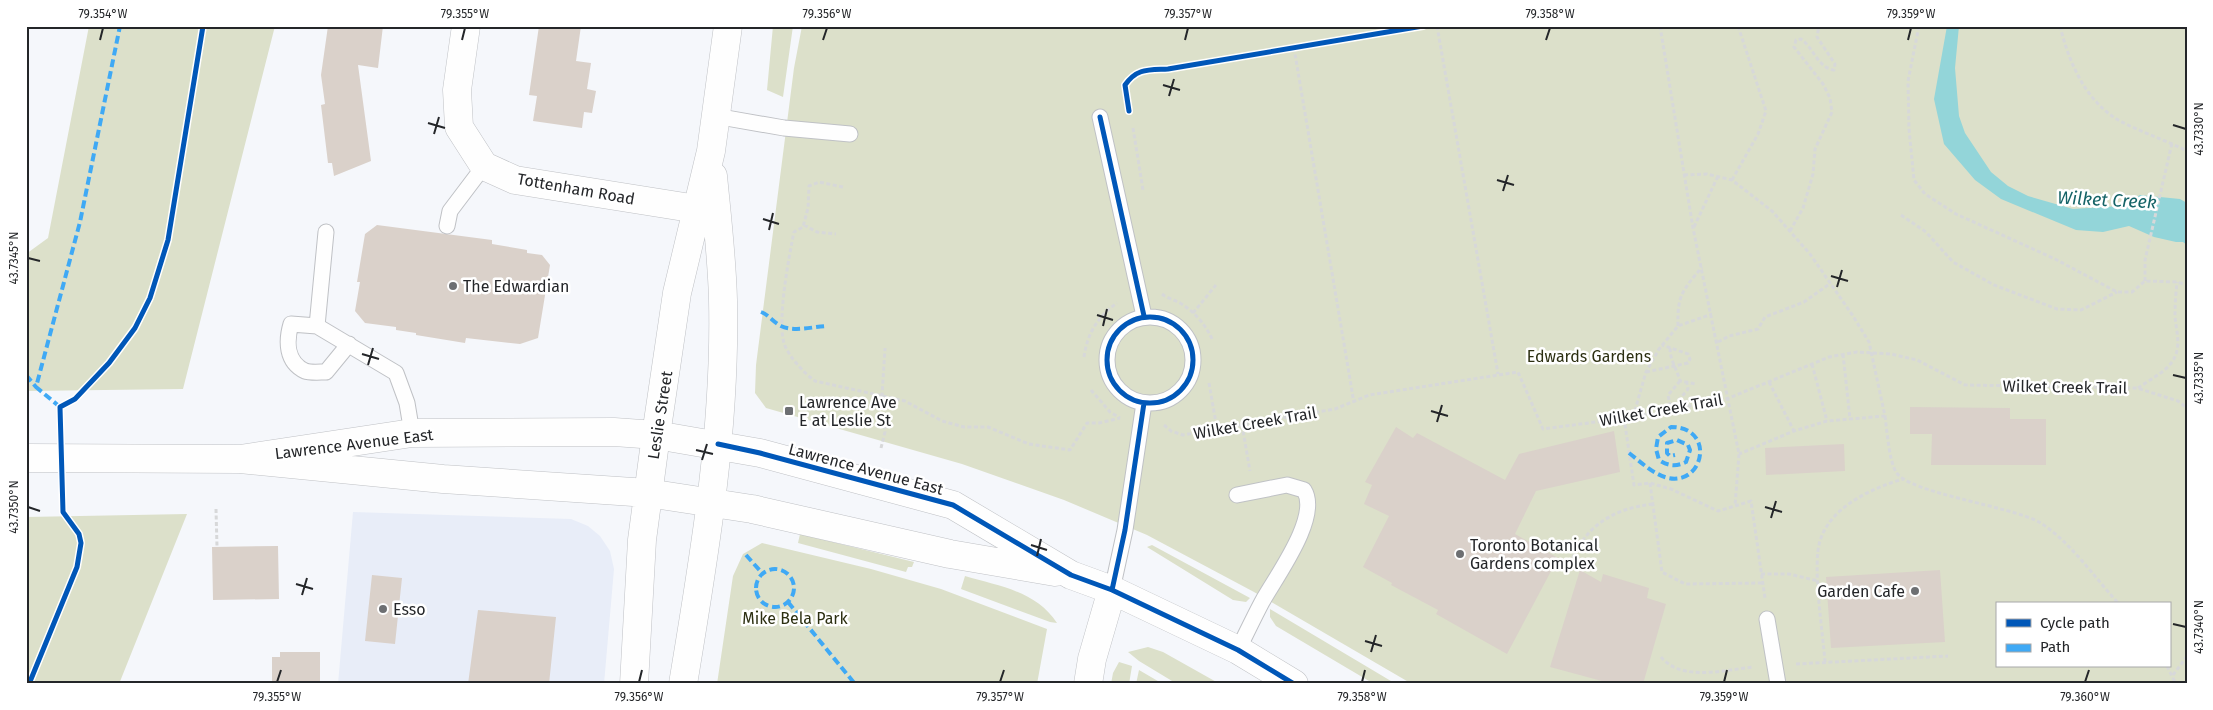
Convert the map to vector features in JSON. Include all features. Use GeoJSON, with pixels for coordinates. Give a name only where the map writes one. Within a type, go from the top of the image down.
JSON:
{"type":"FeatureCollection","features":[{"type":"Feature","properties":{"kind":"main road"},"geometry":{"type":"LineString","coordinates":[[466,26],[457,90],[459,127],[484,166]]}},
{"type":"Feature","properties":{"kind":"main road","name":"Leslie Street"},"geometry":{"type":"LineString","coordinates":[[634,684],[642,540],[656,435],[677,292],[711,151],[728,26]]}},
{"type":"Feature","properties":{"kind":"main road","name":"Leslie Street"},"geometry":{"type":"LineString","coordinates":[[683,684],[712,501],[718,444],[723,300],[711,151]]}},
{"type":"Feature","properties":{"kind":"main road","name":"Tottenham Road"},"geometry":{"type":"LineString","coordinates":[[484,166],[515,180],[697,208]]}},
{"type":"Feature","properties":{"kind":"main road","name":"Lawrence Avenue East"},"geometry":{"type":"LineString","coordinates":[[240,459],[412,433],[614,432],[656,435],[718,444],[760,453],[952,505],[1071,574],[1112,590],[1238,650],[1294,684]]}},
{"type":"Feature","properties":{"kind":"main road","name":"Lawrence Avenue East"},"geometry":{"type":"LineString","coordinates":[[26,458],[240,459],[443,479],[648,493],[712,501],[950,554],[1071,574]]}},
{"type":"Feature","properties":{"kind":"main road"},"geometry":{"type":"LineString","coordinates":[[1088,684],[1092,659],[1112,590]]}},
{"type":"Feature","properties":{"kind":"lane"},"geometry":{"type":"LineString","coordinates":[[715,116],[784,128],[850,134]]}},
{"type":"Feature","properties":{"kind":"lane"},"geometry":{"type":"LineString","coordinates":[[1100,117],[1144,316]]}},
{"type":"Feature","properties":{"kind":"lane"},"geometry":{"type":"LineString","coordinates":[[447,226],[450,211],[484,166]]}},
{"type":"Feature","properties":{"kind":"lane"},"geometry":{"type":"LineString","coordinates":[[317,326],[326,232]]}},
{"type":"Feature","properties":{"kind":"lane"},"geometry":{"type":"LineString","coordinates":[[1144,316],[1157,316],[1170,321],[1181,329],[1189,340],[1193,353],[1193,366],[1184,387],[1176,394],[1161,401],[1144,403],[1126,395],[1112,381],[1107,370],[1106,355],[1110,341],[1118,329],[1130,321],[1144,316]]}},
{"type":"Feature","properties":{"kind":"lane"},"geometry":{"type":"LineString","coordinates":[[349,344],[326,372],[305,371],[291,358],[287,340],[291,324],[317,326],[349,344],[396,373],[407,403],[412,433]]}},
{"type":"Feature","properties":{"kind":"lane"},"geometry":{"type":"LineString","coordinates":[[1112,590],[1125,530],[1144,403]]}},
{"type":"Feature","properties":{"kind":"lane"},"geometry":{"type":"LineString","coordinates":[[1237,496],[1277,486],[1296,486],[1305,491],[1307,507],[1297,541],[1262,602],[1238,650]]}},
{"type":"Feature","properties":{"kind":"lane"},"geometry":{"type":"LineString","coordinates":[[1767,619],[1778,684]]}},
{"type":"Feature","properties":{"kind":"path"},"geometry":{"type":"LineString","coordinates":[[1437,26],[1498,374]]}},
{"type":"Feature","properties":{"kind":"path"},"geometry":{"type":"LineString","coordinates":[[1732,180],[1758,134],[1766,111],[1738,26]]}},
{"type":"Feature","properties":{"kind":"path"},"geometry":{"type":"LineString","coordinates":[[1790,231],[1803,208],[1813,174],[1815,149],[1832,112],[1830,98],[1823,84],[1794,47],[1796,40],[1801,39],[1820,62],[1830,70],[1834,70],[1835,64],[1817,37],[1819,26]]}},
{"type":"Feature","properties":{"kind":"path"},"geometry":{"type":"LineString","coordinates":[[1919,26],[1908,81],[1914,180],[1926,194],[1956,214],[2055,259],[2117,292]]}},
{"type":"Feature","properties":{"kind":"path"},"geometry":{"type":"LineString","coordinates":[[2060,26],[2067,51],[2080,78],[2105,110],[2119,120],[2187,151]]}},
{"type":"Feature","properties":{"kind":"path"},"geometry":{"type":"LineString","coordinates":[[1661,27],[1693,228],[1718,342],[1739,454],[1735,506]]}},
{"type":"Feature","properties":{"kind":"path"},"geometry":{"type":"LineString","coordinates":[[1294,48],[1354,403]]}},
{"type":"Feature","properties":{"kind":"path"},"geometry":{"type":"LineString","coordinates":[[1133,128],[1144,190]]}},
{"type":"Feature","properties":{"kind":"path"},"geometry":{"type":"LineString","coordinates":[[2144,281],[2145,260],[2172,143]]}},
{"type":"Feature","properties":{"kind":"path"},"geometry":{"type":"LineString","coordinates":[[1684,175],[1707,174],[1732,180],[1772,211],[1831,283],[1861,328],[1872,353],[1894,467],[1898,475],[1919,486],[2009,510],[2037,521],[2061,540],[2117,602]]}},
{"type":"Feature","properties":{"kind":"path"},"geometry":{"type":"LineString","coordinates":[[1693,228],[1718,176]]}},
{"type":"Feature","properties":{"kind":"path"},"geometry":{"type":"LineString","coordinates":[[843,187],[818,182],[809,186],[808,208],[804,225],[794,232],[788,261],[782,330],[784,344],[808,376],[815,381],[905,401],[942,421],[964,427],[988,427],[1029,444],[1070,450],[1087,423],[1099,423],[1121,418],[1104,406],[1091,390]]}},
{"type":"Feature","properties":{"kind":"path"},"geometry":{"type":"LineString","coordinates":[[1901,215],[1926,232],[1953,262],[1994,285],[2057,309],[2081,310],[2117,292],[2132,292],[2144,281],[2187,284]]}},
{"type":"Feature","properties":{"kind":"path"},"geometry":{"type":"LineString","coordinates":[[804,225],[817,232],[836,234]]}},
{"type":"Feature","properties":{"kind":"path"},"geometry":{"type":"LineString","coordinates":[[1678,326],[1677,306],[1682,294],[1702,267]]}},
{"type":"Feature","properties":{"kind":"path"},"geometry":{"type":"LineString","coordinates":[[2137,388],[2163,372],[2172,362],[2178,350],[2179,337],[2175,314],[2177,282]]}},
{"type":"Feature","properties":{"kind":"path"},"geometry":{"type":"LineString","coordinates":[[1718,342],[1758,329],[1765,317],[1801,303],[1831,283]]}},
{"type":"Feature","properties":{"kind":"path"},"geometry":{"type":"LineString","coordinates":[[1192,313],[1216,285]]}},
{"type":"Feature","properties":{"kind":"path"},"geometry":{"type":"LineString","coordinates":[[1160,291],[1192,313],[1208,330],[1213,341]]}},
{"type":"Feature","properties":{"kind":"path"},"geometry":{"type":"LineString","coordinates":[[1084,357],[1086,344],[1092,330],[1108,309],[1117,303]]}},
{"type":"Feature","properties":{"kind":"path"},"geometry":{"type":"LineString","coordinates":[[1633,417],[1646,372],[1662,345],[1678,326],[1712,314]]}},
{"type":"Feature","properties":{"kind":"path"},"geometry":{"type":"LineString","coordinates":[[1646,372],[1688,363],[1690,358],[1688,354],[1662,345]]}},
{"type":"Feature","properties":{"kind":"path"},"geometry":{"type":"LineString","coordinates":[[881,448],[885,432],[882,396],[885,348]]}},
{"type":"Feature","properties":{"kind":"path"},"geometry":{"type":"LineString","coordinates":[[1670,348],[1670,359],[1676,367],[1680,381]]}},
{"type":"Feature","properties":{"kind":"path"},"geometry":{"type":"LineString","coordinates":[[1843,354],[1850,419]]}},
{"type":"Feature","properties":{"kind":"path"},"geometry":{"type":"LineString","coordinates":[[1812,364],[1827,421]]}},
{"type":"Feature","properties":{"kind":"path"},"geometry":{"type":"LineString","coordinates":[[1680,381],[1696,384]]}},
{"type":"Feature","properties":{"kind":"path"},"geometry":{"type":"LineString","coordinates":[[1671,410],[1668,395],[1680,381]]}},
{"type":"Feature","properties":{"kind":"path"},"geometry":{"type":"LineString","coordinates":[[1769,382],[1794,431]]}},
{"type":"Feature","properties":{"kind":"path"},"geometry":{"type":"LineString","coordinates":[[1209,383],[1217,429]]}},
{"type":"Feature","properties":{"kind":"path"},"geometry":{"type":"LineString","coordinates":[[1671,410],[1688,390],[1687,383]]}},
{"type":"Feature","properties":{"kind":"path"},"geometry":{"type":"LineString","coordinates":[[1739,454],[1794,431],[1827,421],[1884,416]]}},
{"type":"Feature","properties":{"kind":"path"},"geometry":{"type":"LineString","coordinates":[[1624,418],[1634,485],[1650,483],[1671,489],[1718,511],[1751,501],[1767,619]]}},
{"type":"Feature","properties":{"kind":"path"},"geometry":{"type":"LineString","coordinates":[[1242,425],[1253,491]]}},
{"type":"Feature","properties":{"kind":"path"},"geometry":{"type":"LineString","coordinates":[[1825,662],[1818,547],[1828,525],[1868,492],[1903,479]]}},
{"type":"Feature","properties":{"kind":"path"},"geometry":{"type":"LineString","coordinates":[[1650,483],[1662,572],[1685,584],[1762,583]]}},
{"type":"Feature","properties":{"kind":"path"},"geometry":{"type":"LineString","coordinates":[[1568,570],[1574,554],[1588,533],[1601,522],[1614,513],[1634,506],[1653,504]]}},
{"type":"Feature","properties":{"kind":"path"},"geometry":{"type":"LineString","coordinates":[[216,509],[217,547]]}},
{"type":"Feature","properties":{"kind":"path"},"geometry":{"type":"LineString","coordinates":[[1761,574],[1789,574],[1819,582]]}},
{"type":"Feature","properties":{"kind":"path"},"geometry":{"type":"LineString","coordinates":[[1661,657],[1667,664],[1687,673],[1774,665],[1948,656]]}},
{"type":"Feature","properties":{"kind":"path"},"geometry":{"type":"LineString","coordinates":[[2173,675],[2187,656]]}},
{"type":"Feature","properties":{"kind":"path"},"geometry":{"type":"LineString","coordinates":[[2168,668],[2176,684]]}},
{"type":"Feature","properties":{"kind":"path"},"geometry":{"type":"LineString","coordinates":[[849,684],[853,680]]}},
{"type":"Feature","properties":{"kind":"shaded area"},"geometry":{"type":"Polygon","coordinates":[[[353,512],[571,519],[588,526],[600,536],[610,551],[614,569],[604,684],[338,684],[353,512]]]}},
{"type":"Feature","properties":{"kind":"green space"},"geometry":{"type":"Polygon","coordinates":[[[89,26],[275,26],[183,389],[26,391],[26,254],[48,238],[89,26]]]}},
{"type":"Feature","properties":{"kind":"green space"},"geometry":{"type":"Polygon","coordinates":[[[773,26],[793,26],[783,97],[767,90],[773,26]]]}},
{"type":"Feature","properties":{"kind":"green space","name":"Edwards Gardens"},"geometry":{"type":"Polygon","coordinates":[[[802,26],[2187,26],[2187,684],[1412,684],[1254,592],[1147,535],[1064,500],[962,464],[766,408],[755,393],[756,365],[794,68],[802,26]]]}},
{"type":"Feature","properties":{"kind":"green space"},"geometry":{"type":"Polygon","coordinates":[[[187,514],[119,684],[26,684],[26,517],[187,514]]]}},
{"type":"Feature","properties":{"kind":"green space"},"geometry":{"type":"Polygon","coordinates":[[[800,534],[914,562],[912,567],[908,567],[906,572],[798,543],[800,534]]]}},
{"type":"Feature","properties":{"kind":"green space","name":"Mike Bela Park"},"geometry":{"type":"Polygon","coordinates":[[[762,543],[871,569],[941,589],[1047,629],[1037,684],[717,684],[733,576],[743,554],[762,543]]]}},
{"type":"Feature","properties":{"kind":"green space"},"geometry":{"type":"Polygon","coordinates":[[[1152,545],[1250,598],[1246,602],[1233,600],[1147,547],[1152,545]]]}},
{"type":"Feature","properties":{"kind":"green space"},"geometry":{"type":"Polygon","coordinates":[[[965,576],[1016,591],[1028,597],[1048,612],[1057,623],[961,589],[965,576]]]}},
{"type":"Feature","properties":{"kind":"green space"},"geometry":{"type":"Polygon","coordinates":[[[1270,609],[1396,684],[1374,684],[1276,626],[1270,617],[1270,609]]]}},
{"type":"Feature","properties":{"kind":"green space"},"geometry":{"type":"Polygon","coordinates":[[[1148,647],[1163,652],[1220,684],[1177,684],[1139,661],[1128,652],[1148,647]]]}},
{"type":"Feature","properties":{"kind":"green space"},"geometry":{"type":"Polygon","coordinates":[[[1119,662],[1132,666],[1129,684],[1111,684],[1113,673],[1119,662]]]}},
{"type":"Feature","properties":{"kind":"green space"},"geometry":{"type":"Polygon","coordinates":[[[1139,670],[1163,684],[1136,684],[1139,670]]]}},
{"type":"Feature","properties":{"kind":"water"},"geometry":{"type":"Polygon","coordinates":[[[1947,26],[1959,26],[1955,68],[1959,116],[1965,133],[1991,172],[2008,186],[2028,196],[2073,209],[2120,206],[2140,195],[2180,199],[2187,203],[2187,245],[2183,242],[2154,237],[2129,226],[2103,232],[2076,230],[2001,199],[1975,180],[1944,144],[1934,99],[1947,26]]]}},
{"type":"Feature","properties":{"kind":"building"},"geometry":{"type":"Polygon","coordinates":[[[328,26],[383,26],[378,68],[358,65],[371,161],[334,176],[332,163],[328,163],[321,105],[325,104],[321,75],[328,26]]]}},
{"type":"Feature","properties":{"kind":"building"},"geometry":{"type":"Polygon","coordinates":[[[539,26],[581,26],[576,61],[591,63],[587,89],[596,91],[592,113],[584,112],[582,128],[533,121],[537,96],[529,95],[539,26]]]}},
{"type":"Feature","properties":{"kind":"building","name":"The Edwardian"},"geometry":{"type":"Polygon","coordinates":[[[377,225],[492,240],[492,244],[527,250],[527,253],[542,255],[550,265],[538,338],[520,344],[466,338],[465,343],[416,335],[416,333],[396,330],[396,327],[365,323],[355,311],[360,282],[357,282],[365,234],[377,225]]]}},
{"type":"Feature","properties":{"kind":"building"},"geometry":{"type":"Polygon","coordinates":[[[1910,407],[2010,408],[2010,419],[2046,419],[2046,465],[1931,465],[1932,434],[1910,434],[1910,407]]]}},
{"type":"Feature","properties":{"kind":"building","name":"Toronto Botanical Gardens complex"},"geometry":{"type":"Polygon","coordinates":[[[1396,427],[1413,438],[1417,433],[1505,480],[1519,454],[1614,431],[1620,472],[1536,491],[1515,534],[1558,558],[1507,654],[1436,614],[1438,610],[1391,585],[1392,583],[1363,567],[1389,516],[1364,504],[1372,485],[1365,482],[1396,427]]]}},
{"type":"Feature","properties":{"kind":"building"},"geometry":{"type":"Polygon","coordinates":[[[1844,444],[1845,471],[1766,475],[1765,448],[1844,444]]]}},
{"type":"Feature","properties":{"kind":"building"},"geometry":{"type":"Polygon","coordinates":[[[278,546],[279,599],[213,600],[212,547],[278,546]]]}},
{"type":"Feature","properties":{"kind":"building"},"geometry":{"type":"Polygon","coordinates":[[[1580,570],[1601,582],[1603,574],[1649,588],[1647,598],[1666,604],[1643,684],[1613,684],[1550,667],[1580,570]]]}},
{"type":"Feature","properties":{"kind":"building"},"geometry":{"type":"Polygon","coordinates":[[[1940,570],[1945,642],[1831,648],[1826,577],[1940,570]]]}},
{"type":"Feature","properties":{"kind":"building","name":"Esso"},"geometry":{"type":"Polygon","coordinates":[[[372,575],[402,578],[395,644],[365,641],[372,575]]]}},
{"type":"Feature","properties":{"kind":"building"},"geometry":{"type":"Polygon","coordinates":[[[478,610],[556,617],[549,684],[468,684],[478,610]]]}},
{"type":"Feature","properties":{"kind":"building"},"geometry":{"type":"Polygon","coordinates":[[[280,652],[320,652],[320,684],[272,684],[272,657],[280,657],[280,652]]]}},
{"type":"Feature","properties":{"kind":"marked path"},"geometry":{"type":"LineString","coordinates":[[60,407],[36,387],[80,222],[120,26]]}},
{"type":"Feature","properties":{"kind":"marked path"},"geometry":{"type":"LineString","coordinates":[[761,312],[786,328],[797,329],[826,326]]}},
{"type":"Feature","properties":{"kind":"marked path"},"geometry":{"type":"LineString","coordinates":[[26,375],[36,387]]}},
{"type":"Feature","properties":{"kind":"marked path"},"geometry":{"type":"LineString","coordinates":[[1629,453],[1657,474],[1668,478],[1680,478],[1690,473],[1697,465],[1700,456],[1699,445],[1695,436],[1685,430],[1671,427],[1658,437],[1656,449],[1659,460],[1669,465],[1675,465],[1686,462],[1690,450],[1688,445],[1677,440],[1667,443],[1667,453],[1670,456],[1675,455]]}},
{"type":"Feature","properties":{"kind":"marked path"},"geometry":{"type":"LineString","coordinates":[[746,555],[762,573]]}},
{"type":"Feature","properties":{"kind":"marked path"},"geometry":{"type":"LineString","coordinates":[[775,569],[789,574],[794,588],[789,602],[775,607],[761,602],[756,588],[761,574],[775,569]]}},
{"type":"Feature","properties":{"kind":"marked path"},"geometry":{"type":"LineString","coordinates":[[788,602],[855,684]]}},
{"type":"Feature","properties":{"kind":"cycle path"},"geometry":{"type":"LineString","coordinates":[[29,684],[77,567],[81,543],[79,534],[63,512],[60,407],[75,399],[109,363],[135,328],[150,298],[168,240],[203,26]]}},
{"type":"Feature","properties":{"kind":"cycle path"},"geometry":{"type":"LineString","coordinates":[[1129,111],[1125,85],[1134,75],[1144,71],[1168,69],[1423,26]]}},
{"type":"Feature","properties":{"kind":"cycle path"},"geometry":{"type":"LineString","coordinates":[[1100,117],[1144,316]]}},
{"type":"Feature","properties":{"kind":"cycle path"},"geometry":{"type":"LineString","coordinates":[[1142,317],[1158,317],[1167,320],[1181,329],[1190,343],[1193,360],[1190,377],[1181,391],[1167,400],[1158,403],[1142,403],[1126,396],[1114,384],[1107,368],[1107,352],[1114,336],[1126,324],[1142,317]]}},
{"type":"Feature","properties":{"kind":"cycle path"},"geometry":{"type":"LineString","coordinates":[[1112,590],[1125,530],[1144,403]]}},
{"type":"Feature","properties":{"kind":"cycle path"},"geometry":{"type":"LineString","coordinates":[[718,444],[760,453],[953,505],[1071,575],[1112,590],[1238,650],[1294,684]]}},
{"type":"Feature","properties":{"kind":"place","name":"The Edwardian"},"geometry":{"type":"Point","coordinates":[453,286]}},
{"type":"Feature","properties":{"kind":"place","name":"Lawrence Ave E at Leslie St"},"geometry":{"type":"Point","coordinates":[789,411]}},
{"type":"Feature","properties":{"kind":"place","name":"Toronto Botanical Gardens complex"},"geometry":{"type":"Point","coordinates":[1460,554]}},
{"type":"Feature","properties":{"kind":"place","name":"Garden Cafe"},"geometry":{"type":"Point","coordinates":[1915,591]}},
{"type":"Feature","properties":{"kind":"place","name":"Esso"},"geometry":{"type":"Point","coordinates":[383,609]}},
{"type":"Feature","properties":{"kind":"water label","name":"Wilket Creek"},"geometry":{"type":"Point","coordinates":[2107,200]}}]}
